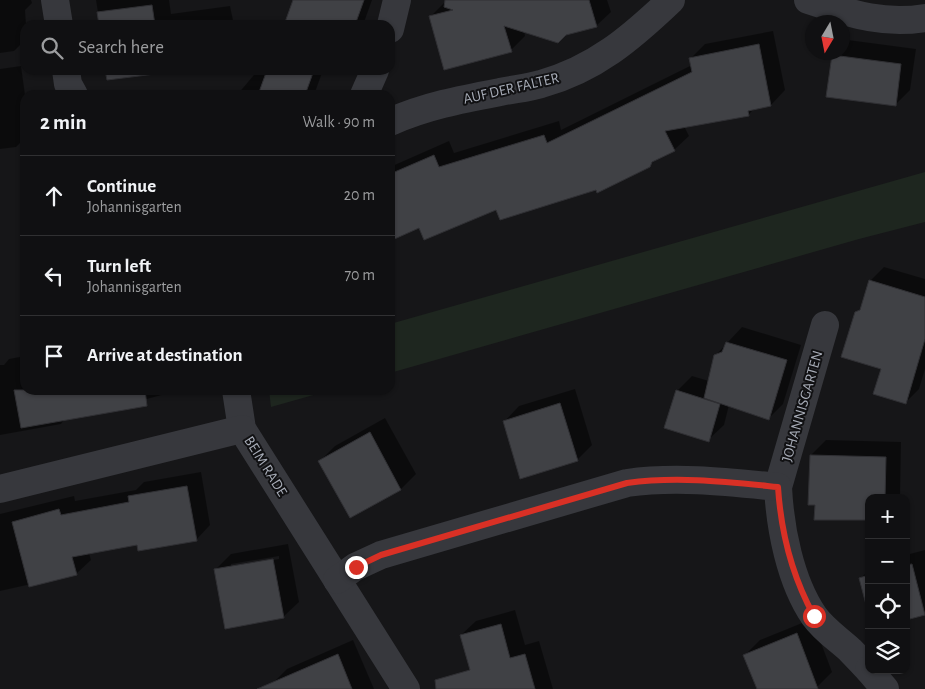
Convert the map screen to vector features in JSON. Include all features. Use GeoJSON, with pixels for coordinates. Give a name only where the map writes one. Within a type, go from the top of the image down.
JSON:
{"type":"FeatureCollection","features":[{"type":"Feature","properties":{"kind":"street"},"geometry":{"type":"LineString","coordinates":[[55,0],[58,20]]}},
{"type":"Feature","properties":{"kind":"street"},"geometry":{"type":"LineString","coordinates":[[392,20],[397,0]]}},
{"type":"Feature","properties":{"kind":"street","name":"AUF DER FALTER"},"geometry":{"type":"LineString","coordinates":[[395,120],[406,114],[456,100],[540,84],[570,74],[598,60],[628,39],[671,0]]}},
{"type":"Feature","properties":{"kind":"street"},"geometry":{"type":"LineString","coordinates":[[808,0],[878,20],[925,18]]}},
{"type":"Feature","properties":{"kind":"street"},"geometry":{"type":"LineString","coordinates":[[67,75],[71,90]]}},
{"type":"Feature","properties":{"kind":"street"},"geometry":{"type":"LineString","coordinates":[[366,90],[373,75]]}},
{"type":"Feature","properties":{"kind":"street","name":"JOHANNISGARTEN"},"geometry":{"type":"LineString","coordinates":[[826,325],[778,487],[782,530],[791,564],[802,594],[814,616],[825,629],[865,666]]}},
{"type":"Feature","properties":{"kind":"street"},"geometry":{"type":"LineString","coordinates":[[237,395],[242,429]]}},
{"type":"Feature","properties":{"kind":"street","name":"BEIM RADE"},"geometry":{"type":"LineString","coordinates":[[0,489],[242,429],[406,689]]}},
{"type":"Feature","properties":{"kind":"street"},"geometry":{"type":"LineString","coordinates":[[337,580],[362,563],[381,555],[627,483],[658,479],[709,480],[778,487]]}},
{"type":"Feature","properties":{"kind":"street","name":"JOHANNISGARTEN"},"geometry":{"type":"LineString","coordinates":[[872,674],[885,689]]}},
{"type":"Feature","properties":{"kind":"shaded area"},"geometry":{"type":"Polygon","coordinates":[[[925,172],[925,222],[859,239],[395,372],[395,323],[925,172]]]}},
{"type":"Feature","properties":{"kind":"shaded area"},"geometry":{"type":"Polygon","coordinates":[[[270,395],[313,395],[271,407],[270,395]]]}},
{"type":"Feature","properties":{"kind":"building"},"geometry":{"type":"Polygon","coordinates":[[[293,0],[364,0],[357,20],[286,20],[293,0]]]}},
{"type":"Feature","properties":{"kind":"building"},"geometry":{"type":"Polygon","coordinates":[[[445,0],[589,0],[597,27],[566,35],[558,43],[504,26],[512,52],[444,70],[429,16],[453,10],[444,7],[445,0]]]}},
{"type":"Feature","properties":{"kind":"building"},"geometry":{"type":"Polygon","coordinates":[[[152,5],[154,20],[98,20],[97,12],[152,5]]]}},
{"type":"Feature","properties":{"kind":"building"},"geometry":{"type":"Polygon","coordinates":[[[759,44],[771,106],[748,111],[749,116],[665,131],[675,151],[652,162],[650,167],[597,193],[596,190],[500,220],[496,210],[424,240],[419,228],[395,239],[395,172],[434,155],[439,167],[544,135],[547,143],[692,72],[689,58],[759,44]]]}},
{"type":"Feature","properties":{"kind":"building"},"geometry":{"type":"Polygon","coordinates":[[[850,57],[901,64],[896,106],[826,97],[831,60],[850,60],[850,57]]]}},
{"type":"Feature","properties":{"kind":"building"},"geometry":{"type":"Polygon","coordinates":[[[106,75],[147,75],[107,80],[106,75]]]}},
{"type":"Feature","properties":{"kind":"building"},"geometry":{"type":"Polygon","coordinates":[[[265,75],[312,75],[307,90],[260,90],[265,75]]]}},
{"type":"Feature","properties":{"kind":"building"},"geometry":{"type":"Polygon","coordinates":[[[869,280],[925,297],[925,339],[906,404],[873,394],[881,369],[841,357],[855,312],[860,310],[869,280]]]}},
{"type":"Feature","properties":{"kind":"building"},"geometry":{"type":"Polygon","coordinates":[[[726,342],[787,360],[769,420],[704,398],[714,355],[722,352],[726,342]]]}},
{"type":"Feature","properties":{"kind":"building"},"geometry":{"type":"Polygon","coordinates":[[[14,390],[20,390],[20,395],[146,395],[147,406],[21,428],[14,390]]]}},
{"type":"Feature","properties":{"kind":"building"},"geometry":{"type":"Polygon","coordinates":[[[676,390],[720,404],[709,442],[664,428],[676,390]]]}},
{"type":"Feature","properties":{"kind":"building"},"geometry":{"type":"Polygon","coordinates":[[[560,403],[578,461],[520,479],[503,421],[560,403]]]}},
{"type":"Feature","properties":{"kind":"building"},"geometry":{"type":"Polygon","coordinates":[[[370,432],[401,490],[350,518],[318,461],[370,432]]]}},
{"type":"Feature","properties":{"kind":"building"},"geometry":{"type":"Polygon","coordinates":[[[810,455],[886,457],[885,494],[865,494],[865,520],[814,520],[815,505],[808,505],[810,455]]]}},
{"type":"Feature","properties":{"kind":"building"},"geometry":{"type":"Polygon","coordinates":[[[187,486],[197,541],[138,551],[137,545],[72,557],[77,575],[29,587],[12,522],[59,509],[61,515],[129,502],[128,496],[187,486]]]}},
{"type":"Feature","properties":{"kind":"building"},"geometry":{"type":"Polygon","coordinates":[[[273,559],[284,618],[225,629],[214,569],[273,559]]]}},
{"type":"Feature","properties":{"kind":"building"},"geometry":{"type":"Polygon","coordinates":[[[910,564],[912,564],[925,615],[910,619],[910,584],[910,564]]]}},
{"type":"Feature","properties":{"kind":"building"},"geometry":{"type":"Polygon","coordinates":[[[865,576],[865,601],[859,578],[865,576]]]}},
{"type":"Feature","properties":{"kind":"building"},"geometry":{"type":"Polygon","coordinates":[[[501,624],[510,658],[525,654],[535,689],[436,689],[435,680],[470,670],[460,635],[501,624]]]}},
{"type":"Feature","properties":{"kind":"building"},"geometry":{"type":"Polygon","coordinates":[[[797,633],[818,689],[757,689],[743,655],[797,633]]]}},
{"type":"Feature","properties":{"kind":"building"},"geometry":{"type":"Polygon","coordinates":[[[338,654],[352,689],[257,689],[338,654]]]}},
{"type":"Feature","properties":{"kind":"route"},"geometry":{"type":"LineString","coordinates":[[356,567],[369,559],[381,555],[627,483],[658,479],[727,481],[778,487],[782,530],[791,564],[802,594],[814,616]]}}]}
